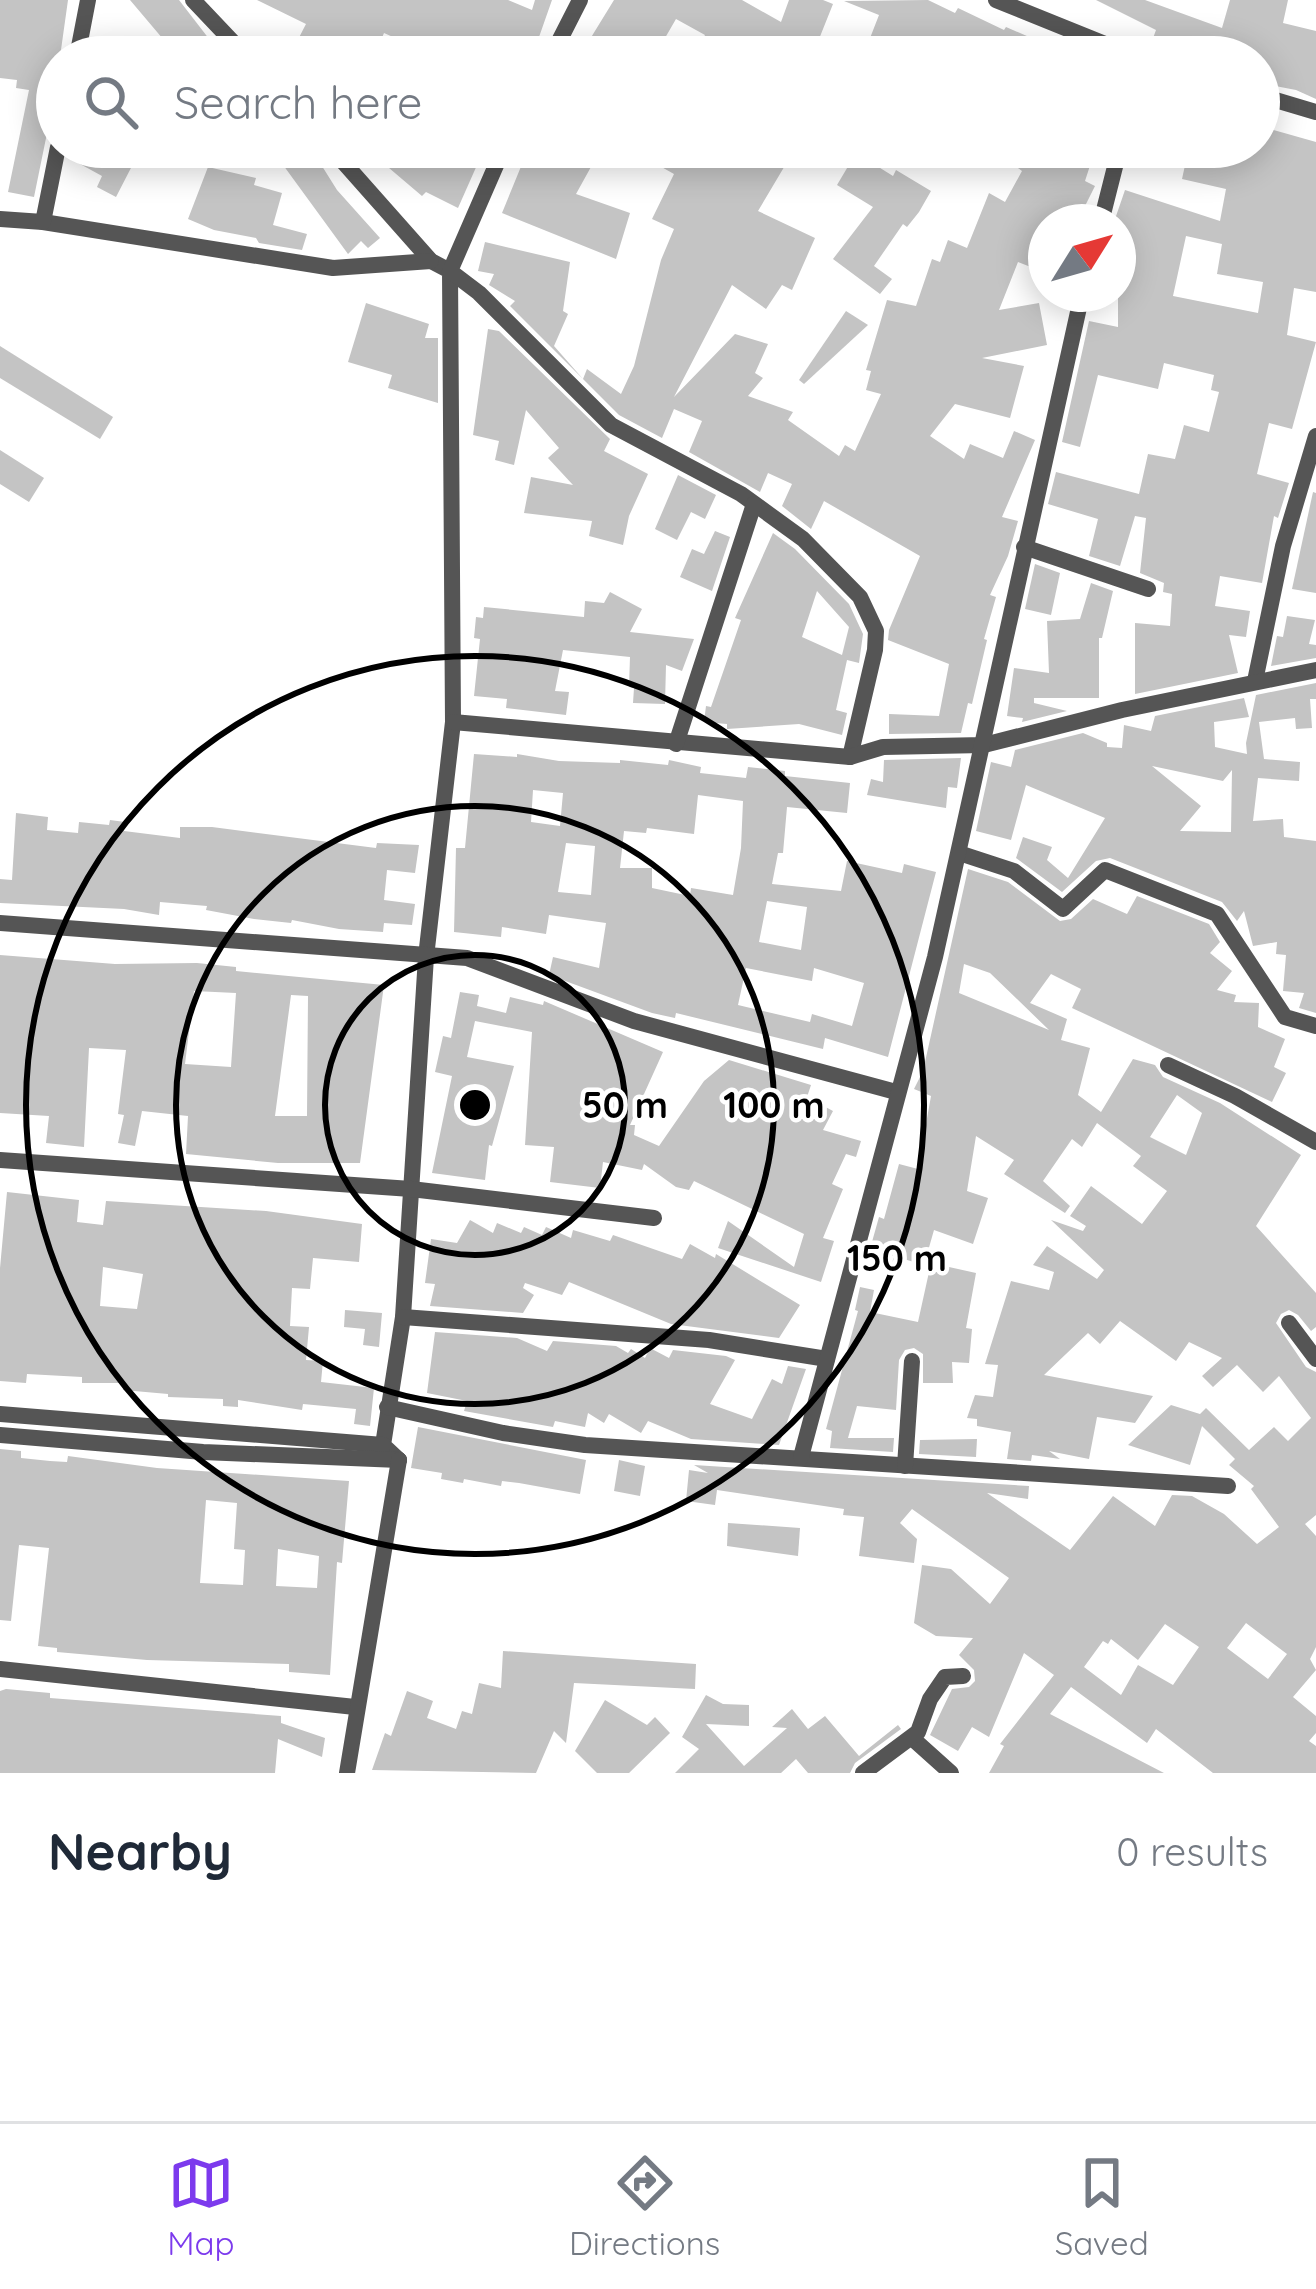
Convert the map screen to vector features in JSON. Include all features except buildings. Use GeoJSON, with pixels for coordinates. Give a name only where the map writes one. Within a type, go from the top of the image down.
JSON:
{"type":"FeatureCollection","features":[{"type":"Feature","properties":{"kind":"street"},"geometry":{"type":"LineString","coordinates":[[80,36],[88,0]]}},
{"type":"Feature","properties":{"kind":"street"},"geometry":{"type":"LineString","coordinates":[[193,0],[227,36]]}},
{"type":"Feature","properties":{"kind":"street"},"geometry":{"type":"LineString","coordinates":[[561,36],[580,0]]}},
{"type":"Feature","properties":{"kind":"street"},"geometry":{"type":"LineString","coordinates":[[996,0],[1085,36]]}},
{"type":"Feature","properties":{"kind":"street"},"geometry":{"type":"LineString","coordinates":[[1280,101],[1316,112]]}},
{"type":"Feature","properties":{"kind":"street"},"geometry":{"type":"LineString","coordinates":[[43,222],[54,168]]}},
{"type":"Feature","properties":{"kind":"street"},"geometry":{"type":"LineString","coordinates":[[349,168],[431,261],[479,293],[611,425],[754,504],[803,539],[860,597],[876,631],[875,650],[850,757]]}},
{"type":"Feature","properties":{"kind":"street"},"geometry":{"type":"LineString","coordinates":[[383,1445],[403,1317],[426,957],[453,722],[450,271],[495,168]]}},
{"type":"Feature","properties":{"kind":"street"},"geometry":{"type":"LineString","coordinates":[[1106,204],[1115,168]]}},
{"type":"Feature","properties":{"kind":"street"},"geometry":{"type":"LineString","coordinates":[[0,219],[333,268],[431,261]]}},
{"type":"Feature","properties":{"kind":"street"},"geometry":{"type":"LineString","coordinates":[[801,1457],[935,957],[1078,312]]}},
{"type":"Feature","properties":{"kind":"street"},"geometry":{"type":"LineString","coordinates":[[1255,681],[1282,546],[1316,436]]}},
{"type":"Feature","properties":{"kind":"street"},"geometry":{"type":"LineString","coordinates":[[676,743],[754,504]]}},
{"type":"Feature","properties":{"kind":"street"},"geometry":{"type":"LineString","coordinates":[[1024,547],[1148,589]]}},
{"type":"Feature","properties":{"kind":"street"},"geometry":{"type":"LineString","coordinates":[[453,722],[850,757],[883,747],[984,745],[1316,670]]}},
{"type":"Feature","properties":{"kind":"street"},"geometry":{"type":"LineString","coordinates":[[959,853],[1015,871],[1063,909],[1105,870],[1187,904],[1209,908],[1285,1017],[1316,1026]]}},
{"type":"Feature","properties":{"kind":"street"},"geometry":{"type":"LineString","coordinates":[[0,922],[466,958],[634,1021],[896,1092]]}},
{"type":"Feature","properties":{"kind":"street"},"geometry":{"type":"LineString","coordinates":[[1168,1065],[1276,1117],[1316,1142]]}},
{"type":"Feature","properties":{"kind":"street"},"geometry":{"type":"LineString","coordinates":[[0,1160],[411,1189],[654,1218]]}},
{"type":"Feature","properties":{"kind":"street"},"geometry":{"type":"LineString","coordinates":[[403,1317],[709,1340],[826,1359]]}},
{"type":"Feature","properties":{"kind":"street"},"geometry":{"type":"LineString","coordinates":[[1289,1323],[1316,1359]]}},
{"type":"Feature","properties":{"kind":"street"},"geometry":{"type":"LineString","coordinates":[[905,1466],[912,1361]]}},
{"type":"Feature","properties":{"kind":"street"},"geometry":{"type":"LineString","coordinates":[[387,1407],[503,1433],[585,1445],[1228,1486]]}},
{"type":"Feature","properties":{"kind":"street"},"geometry":{"type":"LineString","coordinates":[[0,1414],[383,1445],[399,1460]]}},
{"type":"Feature","properties":{"kind":"street"},"geometry":{"type":"LineString","coordinates":[[0,1435],[203,1452],[399,1460]]}},
{"type":"Feature","properties":{"kind":"street"},"geometry":{"type":"LineString","coordinates":[[347,1773],[399,1460]]}},
{"type":"Feature","properties":{"kind":"street"},"geometry":{"type":"LineString","coordinates":[[0,1669],[355,1707]]}},
{"type":"Feature","properties":{"kind":"street"},"geometry":{"type":"LineString","coordinates":[[863,1773],[912,1738],[926,1720],[925,1711],[945,1677],[963,1676]]}},
{"type":"Feature","properties":{"kind":"street"},"geometry":{"type":"LineString","coordinates":[[912,1738],[951,1773]]}}]}
